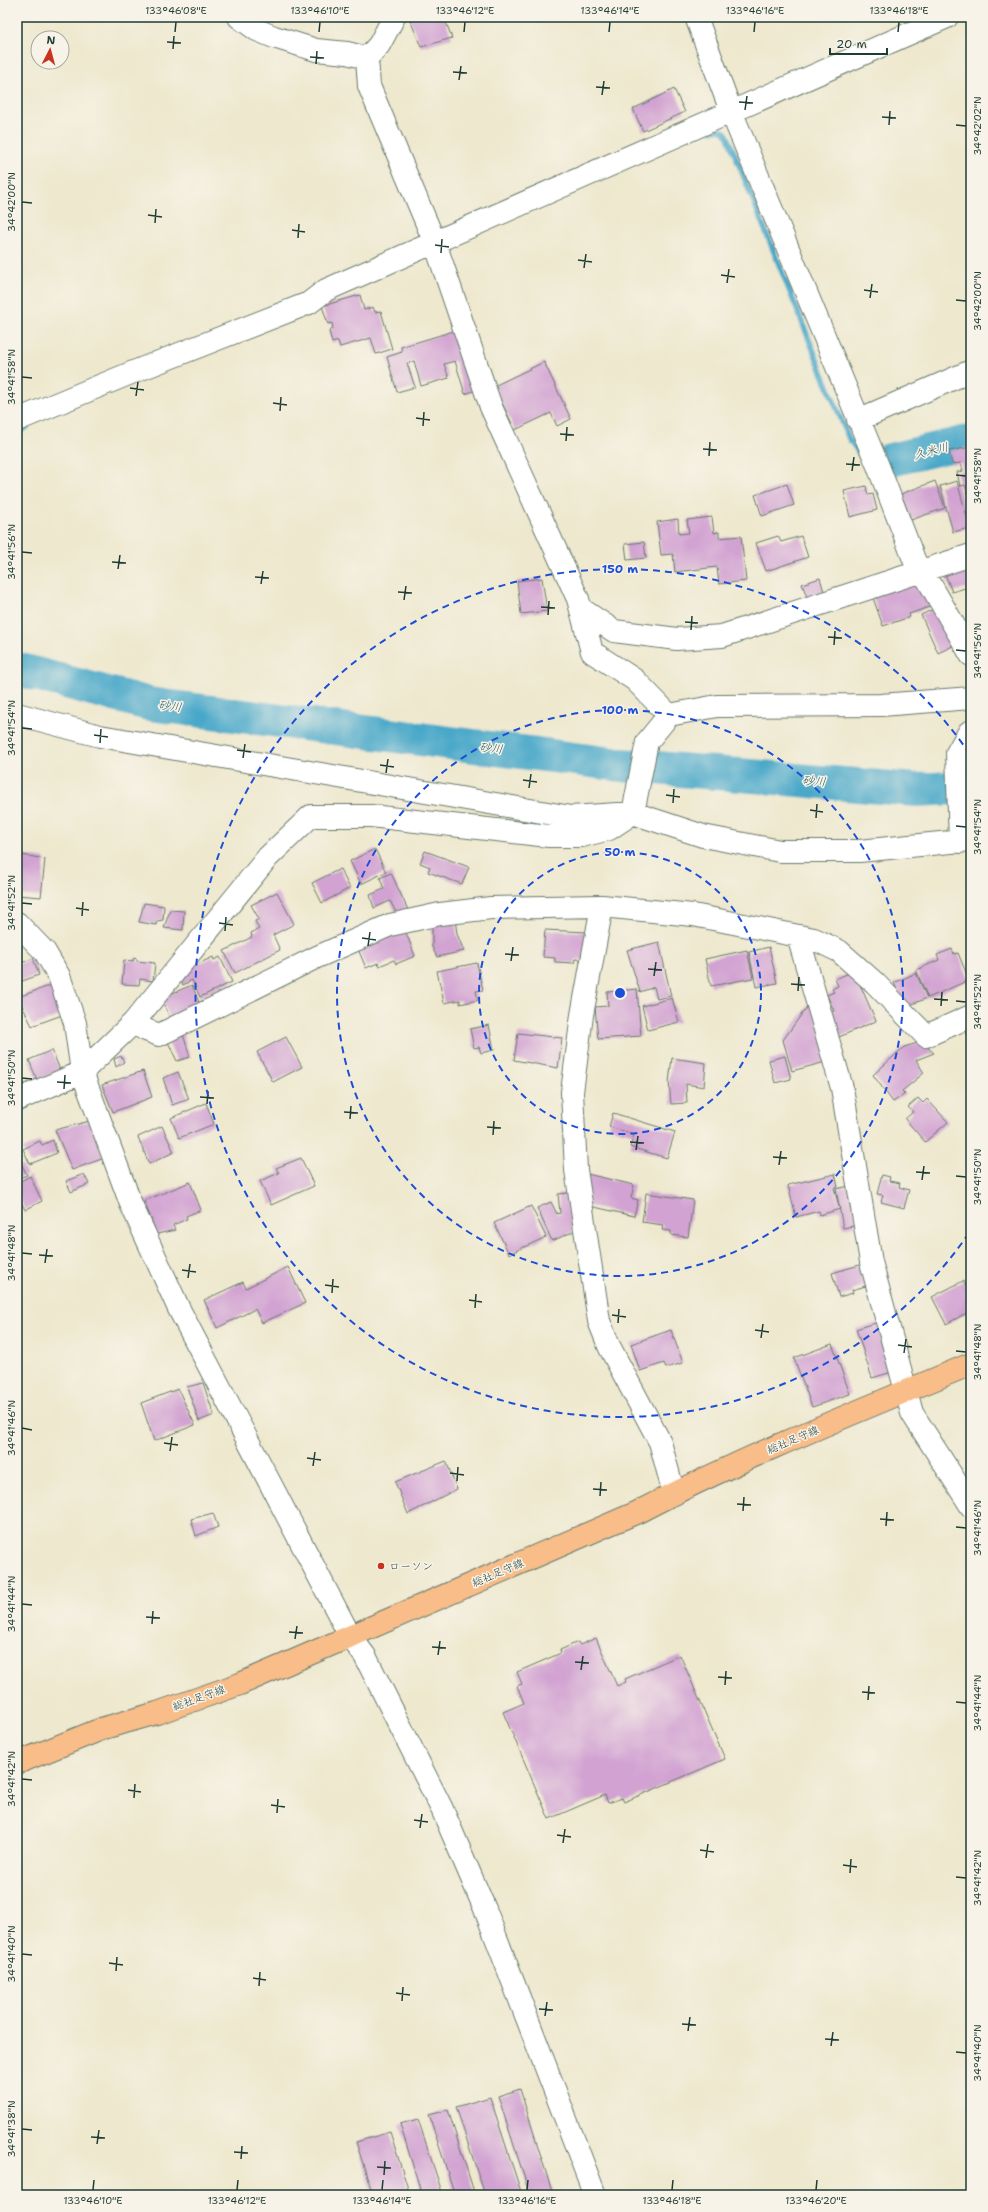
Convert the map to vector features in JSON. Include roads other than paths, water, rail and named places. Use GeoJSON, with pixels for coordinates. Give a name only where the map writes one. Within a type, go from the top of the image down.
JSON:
{"type":"FeatureCollection","features":[{"type":"Feature","properties":{"kind":"main road","name":"総社足守線"},"geometry":{"type":"LineString","coordinates":[[17,1763],[104,1728],[157,1713],[240,1684],[638,1512],[674,1494],[971,1364]]}},
{"type":"Feature","properties":{"kind":"street"},"geometry":{"type":"LineString","coordinates":[[238,17],[257,30],[274,37],[316,50],[347,53],[367,58]]}},
{"type":"Feature","properties":{"kind":"street"},"geometry":{"type":"LineString","coordinates":[[394,17],[379,45],[367,58],[369,86],[437,248],[491,407],[581,609],[592,652],[635,680],[668,715]]}},
{"type":"Feature","properties":{"kind":"street"},"geometry":{"type":"LineString","coordinates":[[696,17],[732,111],[876,462],[915,562],[971,655]]}},
{"type":"Feature","properties":{"kind":"street"},"geometry":{"type":"LineString","coordinates":[[17,420],[131,372],[309,303],[326,290],[437,248],[732,111],[947,17]]}},
{"type":"Feature","properties":{"kind":"street"},"geometry":{"type":"LineString","coordinates":[[858,420],[971,371]]}},
{"type":"Feature","properties":{"kind":"street"},"geometry":{"type":"LineString","coordinates":[[581,609],[614,631],[677,639],[722,636],[921,570],[971,555]]}},
{"type":"Feature","properties":{"kind":"street"},"geometry":{"type":"LineString","coordinates":[[17,1100],[82,1072],[133,1023],[268,857],[311,816],[371,816],[549,836],[582,836],[609,829],[635,806],[647,742],[668,715],[717,706],[881,705],[971,698]]}},
{"type":"Feature","properties":{"kind":"street"},"geometry":{"type":"LineString","coordinates":[[17,714],[100,736],[571,817],[635,806],[703,836],[780,851],[858,850],[966,841],[957,753],[970,732]]}},
{"type":"Feature","properties":{"kind":"street"},"geometry":{"type":"LineString","coordinates":[[133,1023],[159,1035],[317,957],[390,925],[440,914],[491,908],[602,906],[693,915],[814,939],[839,951],[874,983],[926,1036],[971,1016]]}},
{"type":"Feature","properties":{"kind":"street"},"geometry":{"type":"LineString","coordinates":[[602,906],[582,1014],[572,1092],[576,1170],[599,1321],[609,1346],[660,1442],[674,1494]]}},
{"type":"Feature","properties":{"kind":"street"},"geometry":{"type":"LineString","coordinates":[[17,923],[45,952],[59,976],[75,1023],[82,1072],[131,1204],[179,1309],[350,1636],[365,1656],[442,1809],[485,1909],[595,2195]]}},
{"type":"Feature","properties":{"kind":"street"},"geometry":{"type":"LineString","coordinates":[[798,936],[842,1088],[871,1262],[912,1413],[971,1506]]}},
{"type":"Feature","properties":{"kind":"waterway"},"geometry":{"type":"LineString","coordinates":[[712,131],[721,130],[727,135],[849,439],[867,464],[870,464]]}},
{"type":"Feature","properties":{"kind":"waterway"},"geometry":{"type":"LineString","coordinates":[[17,433],[27,427]]}},
{"type":"Feature","properties":{"kind":"waterway","name":"久米川"},"geometry":{"type":"LineString","coordinates":[[890,460],[971,441]]}},
{"type":"Feature","properties":{"kind":"waterway"},"geometry":{"type":"LineString","coordinates":[[880,462],[890,460]]}},
{"type":"Feature","properties":{"kind":"waterway","name":"砂川"},"geometry":{"type":"LineString","coordinates":[[17,669],[149,704],[621,765],[916,790],[971,787]]}},
{"type":"Feature","properties":{"kind":"place","name":"ローソン"},"geometry":{"type":"Point","coordinates":[381,1566]}}]}
